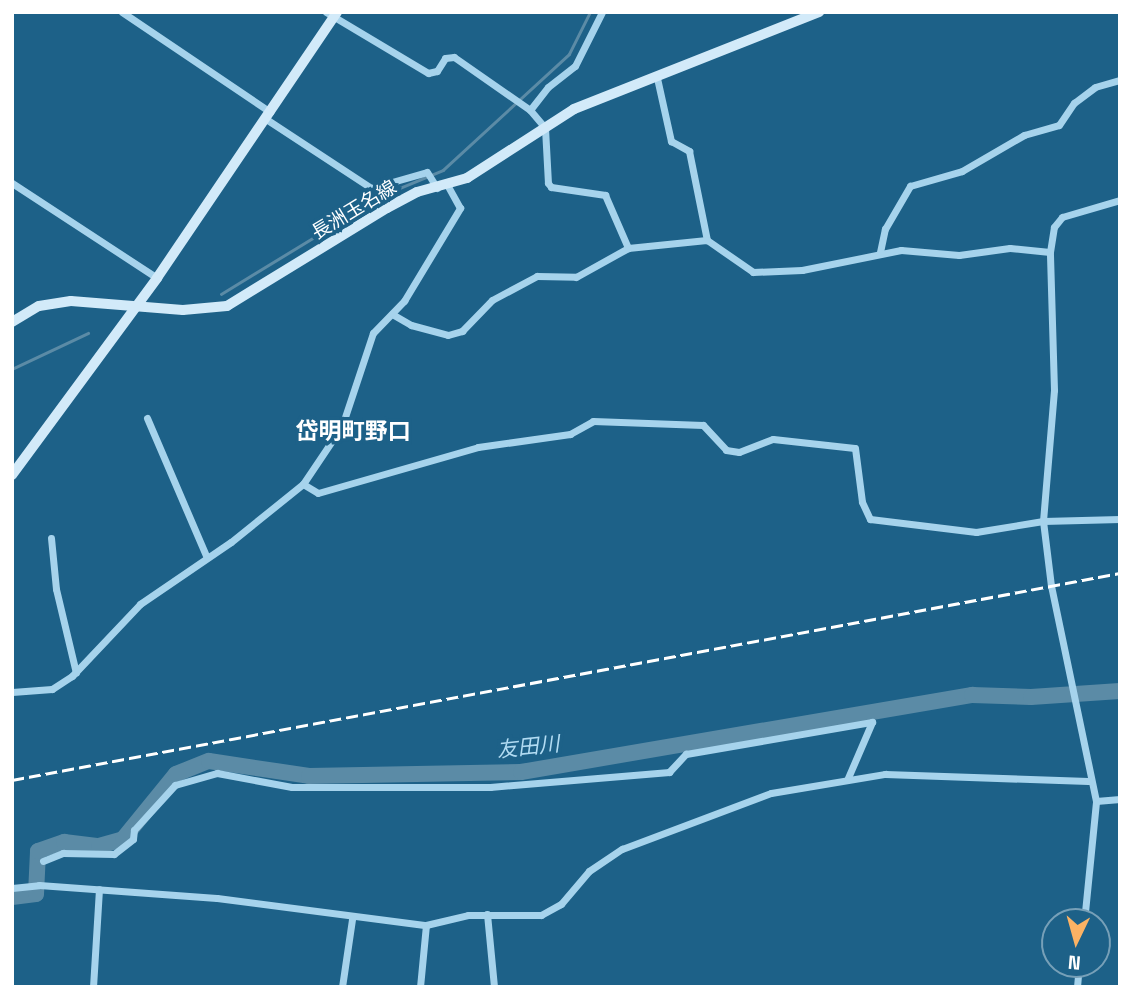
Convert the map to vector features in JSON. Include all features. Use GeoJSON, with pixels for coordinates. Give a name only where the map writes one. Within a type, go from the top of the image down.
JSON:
{"type":"FeatureCollection","features":[{"type":"Feature","properties":{"kind":"main road","name":"長洲玉名線"},"geometry":{"type":"LineString","coordinates":[[12,322],[39,306],[71,301],[197,310],[227,306],[387,208],[545,128],[574,109],[819,12]]}},
{"type":"Feature","properties":{"kind":"main road"},"geometry":{"type":"LineString","coordinates":[[12,475],[157,278],[268,116],[332,14]]}},
{"type":"Feature","properties":{"kind":"street"},"geometry":{"type":"LineString","coordinates":[[12,692],[52,689],[76,673],[141,604],[207,558],[303,484],[338,435],[373,333],[404,301],[460,208],[436,182],[395,178],[371,188],[122,12]]}},
{"type":"Feature","properties":{"kind":"street"},"geometry":{"type":"LineString","coordinates":[[530,110],[548,88],[575,66],[602,12]]}},
{"type":"Feature","properties":{"kind":"street"},"geometry":{"type":"LineString","coordinates":[[332,14],[428,73],[437,71],[445,58],[454,57],[530,110],[545,128],[548,183],[551,187],[605,195],[628,248]]}},
{"type":"Feature","properties":{"kind":"street"},"geometry":{"type":"LineString","coordinates":[[657,78],[671,141],[689,151],[707,240]]}},
{"type":"Feature","properties":{"kind":"street"},"geometry":{"type":"LineString","coordinates":[[880,252],[885,229],[910,186],[962,171],[1024,135],[1059,125],[1074,103],[1096,87],[1120,80]]}},
{"type":"Feature","properties":{"kind":"street"},"geometry":{"type":"LineString","coordinates":[[12,183],[157,278]]}},
{"type":"Feature","properties":{"kind":"street"},"geometry":{"type":"LineString","coordinates":[[1085,908],[1096,801],[1088,781],[1043,521],[1054,390],[1050,252],[1054,227],[1062,217],[1120,200]]}},
{"type":"Feature","properties":{"kind":"street"},"geometry":{"type":"LineString","coordinates":[[392,314],[435,334],[462,331],[492,300],[537,276],[576,277],[628,248],[707,240],[753,272],[802,270],[880,252],[1050,252]]}},
{"type":"Feature","properties":{"kind":"street"},"geometry":{"type":"LineString","coordinates":[[147,418],[207,558]]}},
{"type":"Feature","properties":{"kind":"street"},"geometry":{"type":"LineString","coordinates":[[303,484],[318,493],[478,447],[570,433],[593,421],[703,425],[726,450],[739,452],[773,439],[855,448],[862,502],[870,519],[976,531],[1043,521],[1120,519]]}},
{"type":"Feature","properties":{"kind":"street"},"geometry":{"type":"LineString","coordinates":[[51,537],[56,589],[76,673]]}},
{"type":"Feature","properties":{"kind":"street"},"geometry":{"type":"LineString","coordinates":[[43,861],[63,853],[114,854],[132,839],[134,830],[175,785],[217,773],[292,787],[503,786],[668,772],[686,754],[872,722],[847,780]]}},
{"type":"Feature","properties":{"kind":"street"},"geometry":{"type":"LineString","coordinates":[[12,888],[37,885],[217,898],[352,919],[426,925],[487,914],[551,913],[601,861],[646,837],[771,793],[907,773],[1088,781]]}},
{"type":"Feature","properties":{"kind":"street"},"geometry":{"type":"LineString","coordinates":[[1096,801],[1120,799]]}},
{"type":"Feature","properties":{"kind":"street"},"geometry":{"type":"LineString","coordinates":[[93,987],[99,889]]}},
{"type":"Feature","properties":{"kind":"street"},"geometry":{"type":"LineString","coordinates":[[487,914],[494,987]]}},
{"type":"Feature","properties":{"kind":"street"},"geometry":{"type":"LineString","coordinates":[[342,987],[352,919]]}},
{"type":"Feature","properties":{"kind":"street"},"geometry":{"type":"LineString","coordinates":[[420,987],[426,925]]}},
{"type":"Feature","properties":{"kind":"waterway"},"geometry":{"type":"LineString","coordinates":[[221,294],[383,195],[443,170],[569,54],[590,12]]}},
{"type":"Feature","properties":{"kind":"waterway"},"geometry":{"type":"LineString","coordinates":[[12,369],[88,333]]}},
{"type":"Feature","properties":{"kind":"waterway","name":"友田川"},"geometry":{"type":"LineString","coordinates":[[12,897],[36,894],[38,851],[64,842],[99,846],[123,839],[176,774],[209,761],[309,776],[521,772],[972,695],[1031,697],[1120,691]]}},
{"type":"Feature","properties":{"kind":"railway"},"geometry":{"type":"LineString","coordinates":[[12,780],[1120,573]]}},
{"type":"Feature","properties":{"kind":"district","name":"岱明町野口"},"geometry":{"type":"Point","coordinates":[353,431]}}]}
